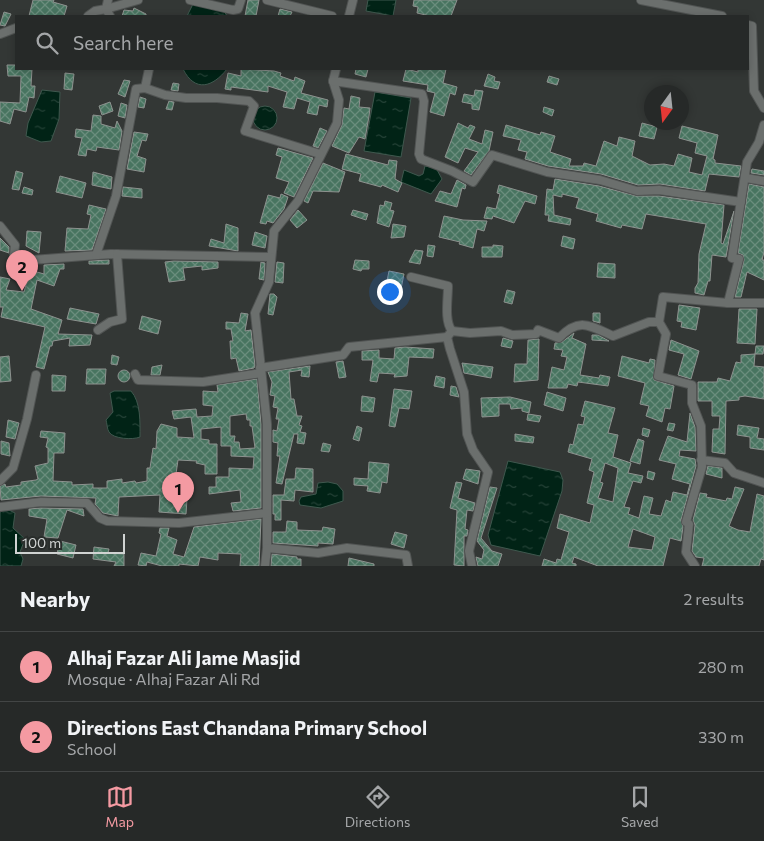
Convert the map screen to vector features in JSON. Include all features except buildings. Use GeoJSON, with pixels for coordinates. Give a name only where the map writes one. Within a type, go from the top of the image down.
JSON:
{"type":"FeatureCollection","features":[{"type":"Feature","properties":{"kind":"street"},"geometry":{"type":"LineString","coordinates":[[108,0],[106,9],[109,15]]}},
{"type":"Feature","properties":{"kind":"street"},"geometry":{"type":"LineString","coordinates":[[89,15],[95,11],[138,0]]}},
{"type":"Feature","properties":{"kind":"street"},"geometry":{"type":"LineString","coordinates":[[190,0],[233,10],[238,9],[241,0]]}},
{"type":"Feature","properties":{"kind":"street"},"geometry":{"type":"LineString","coordinates":[[267,0],[328,15]]}},
{"type":"Feature","properties":{"kind":"street"},"geometry":{"type":"LineString","coordinates":[[348,15],[353,0]]}},
{"type":"Feature","properties":{"kind":"street"},"geometry":{"type":"LineString","coordinates":[[641,0],[717,15]]}},
{"type":"Feature","properties":{"kind":"street"},"geometry":{"type":"LineString","coordinates":[[749,25],[752,26],[754,36],[754,91],[764,108]]}},
{"type":"Feature","properties":{"kind":"street"},"geometry":{"type":"LineString","coordinates":[[0,34],[15,28]]}},
{"type":"Feature","properties":{"kind":"street"},"geometry":{"type":"LineString","coordinates":[[145,88],[149,70]]}},
{"type":"Feature","properties":{"kind":"street"},"geometry":{"type":"LineString","coordinates":[[266,566],[267,424],[255,313],[269,282],[274,231],[298,201],[337,123],[339,100],[333,81],[336,70]]}},
{"type":"Feature","properties":{"kind":"street"},"geometry":{"type":"LineString","coordinates":[[333,81],[422,94],[424,101],[418,154],[420,159],[452,171],[473,182],[492,155],[548,172],[600,180],[637,191],[659,190],[741,202]]}},
{"type":"Feature","properties":{"kind":"street"},"geometry":{"type":"LineString","coordinates":[[96,255],[116,196],[136,89],[145,88],[165,95],[186,98],[249,101],[254,106],[245,131],[320,154]]}},
{"type":"Feature","properties":{"kind":"street"},"geometry":{"type":"LineString","coordinates":[[728,303],[738,260],[732,258],[747,162],[759,142],[764,125]]}},
{"type":"Feature","properties":{"kind":"street"},"geometry":{"type":"LineString","coordinates":[[746,178],[764,181]]}},
{"type":"Feature","properties":{"kind":"street"},"geometry":{"type":"LineString","coordinates":[[0,226],[15,245],[14,255],[32,260],[117,254],[271,257]]}},
{"type":"Feature","properties":{"kind":"street"},"geometry":{"type":"LineString","coordinates":[[98,330],[110,322],[122,319],[117,254]]}},
{"type":"Feature","properties":{"kind":"street"},"geometry":{"type":"LineString","coordinates":[[411,277],[448,286],[450,350],[464,392],[467,434],[473,450],[488,472],[469,551],[472,566]]}},
{"type":"Feature","properties":{"kind":"street"},"geometry":{"type":"LineString","coordinates":[[695,566],[686,552],[690,524],[686,522],[702,460],[701,426],[692,403],[692,385],[658,376],[666,334],[659,322],[663,297],[728,303],[764,303]]}},
{"type":"Feature","properties":{"kind":"street"},"geometry":{"type":"LineString","coordinates":[[135,374],[138,380],[203,382],[343,355],[349,347],[450,334],[501,331],[536,334],[538,330],[559,338],[568,329],[577,324],[592,326],[612,336],[649,322],[659,322]]}},
{"type":"Feature","properties":{"kind":"street"},"geometry":{"type":"LineString","coordinates":[[0,481],[13,468],[36,375]]}},
{"type":"Feature","properties":{"kind":"street"},"geometry":{"type":"LineString","coordinates":[[702,460],[725,463],[734,473],[764,483]]}},
{"type":"Feature","properties":{"kind":"street"},"geometry":{"type":"LineString","coordinates":[[0,506],[41,502],[87,503],[100,518],[107,521],[170,523],[208,521],[267,513]]}},
{"type":"Feature","properties":{"kind":"street"},"geometry":{"type":"LineString","coordinates":[[267,548],[318,553],[348,548],[406,555],[408,566]]}},
{"type":"Feature","properties":{"kind":"water"},"geometry":{"type":"Polygon","coordinates":[[[368,0],[396,0],[393,15],[366,11],[368,0]]]}},
{"type":"Feature","properties":{"kind":"water"},"geometry":{"type":"Polygon","coordinates":[[[193,4],[224,11],[226,15],[188,15],[193,4]]]}},
{"type":"Feature","properties":{"kind":"water"},"geometry":{"type":"Polygon","coordinates":[[[184,70],[226,70],[216,80],[204,85],[193,82],[184,70]]]}},
{"type":"Feature","properties":{"kind":"water"},"geometry":{"type":"Polygon","coordinates":[[[42,90],[60,92],[59,119],[51,141],[41,142],[26,136],[28,123],[42,90]]]}},
{"type":"Feature","properties":{"kind":"water"},"geometry":{"type":"Polygon","coordinates":[[[375,92],[411,98],[401,157],[364,151],[375,92]]]}},
{"type":"Feature","properties":{"kind":"water"},"geometry":{"type":"Polygon","coordinates":[[[265,106],[274,109],[277,118],[274,127],[265,130],[256,127],[253,118],[256,109],[265,106]]]}},
{"type":"Feature","properties":{"kind":"water"},"geometry":{"type":"Polygon","coordinates":[[[425,166],[436,168],[442,179],[431,194],[401,182],[404,170],[419,176],[423,174],[425,166]]]}},
{"type":"Feature","properties":{"kind":"water"},"geometry":{"type":"Polygon","coordinates":[[[114,391],[131,391],[137,401],[140,437],[123,438],[109,432],[106,420],[113,412],[110,393],[114,391]]]}},
{"type":"Feature","properties":{"kind":"water"},"geometry":{"type":"Polygon","coordinates":[[[508,461],[560,472],[563,480],[562,491],[540,556],[491,545],[488,535],[508,461]]]}},
{"type":"Feature","properties":{"kind":"water"},"geometry":{"type":"Polygon","coordinates":[[[328,482],[337,484],[343,491],[343,501],[321,508],[300,505],[301,497],[316,494],[318,483],[328,482]]]}},
{"type":"Feature","properties":{"kind":"water"},"geometry":{"type":"Polygon","coordinates":[[[7,509],[15,513],[13,528],[25,539],[20,552],[23,559],[21,566],[0,566],[0,512],[7,509]]]}},
{"type":"Feature","properties":{"kind":"place","name":"Directions East Chandana Primary School"},"geometry":{"type":"Point","coordinates":[22,291]}},
{"type":"Feature","properties":{"kind":"place","name":"Alhaj Fazar Ali Jame Masjid"},"geometry":{"type":"Point","coordinates":[178,513]}}]}
